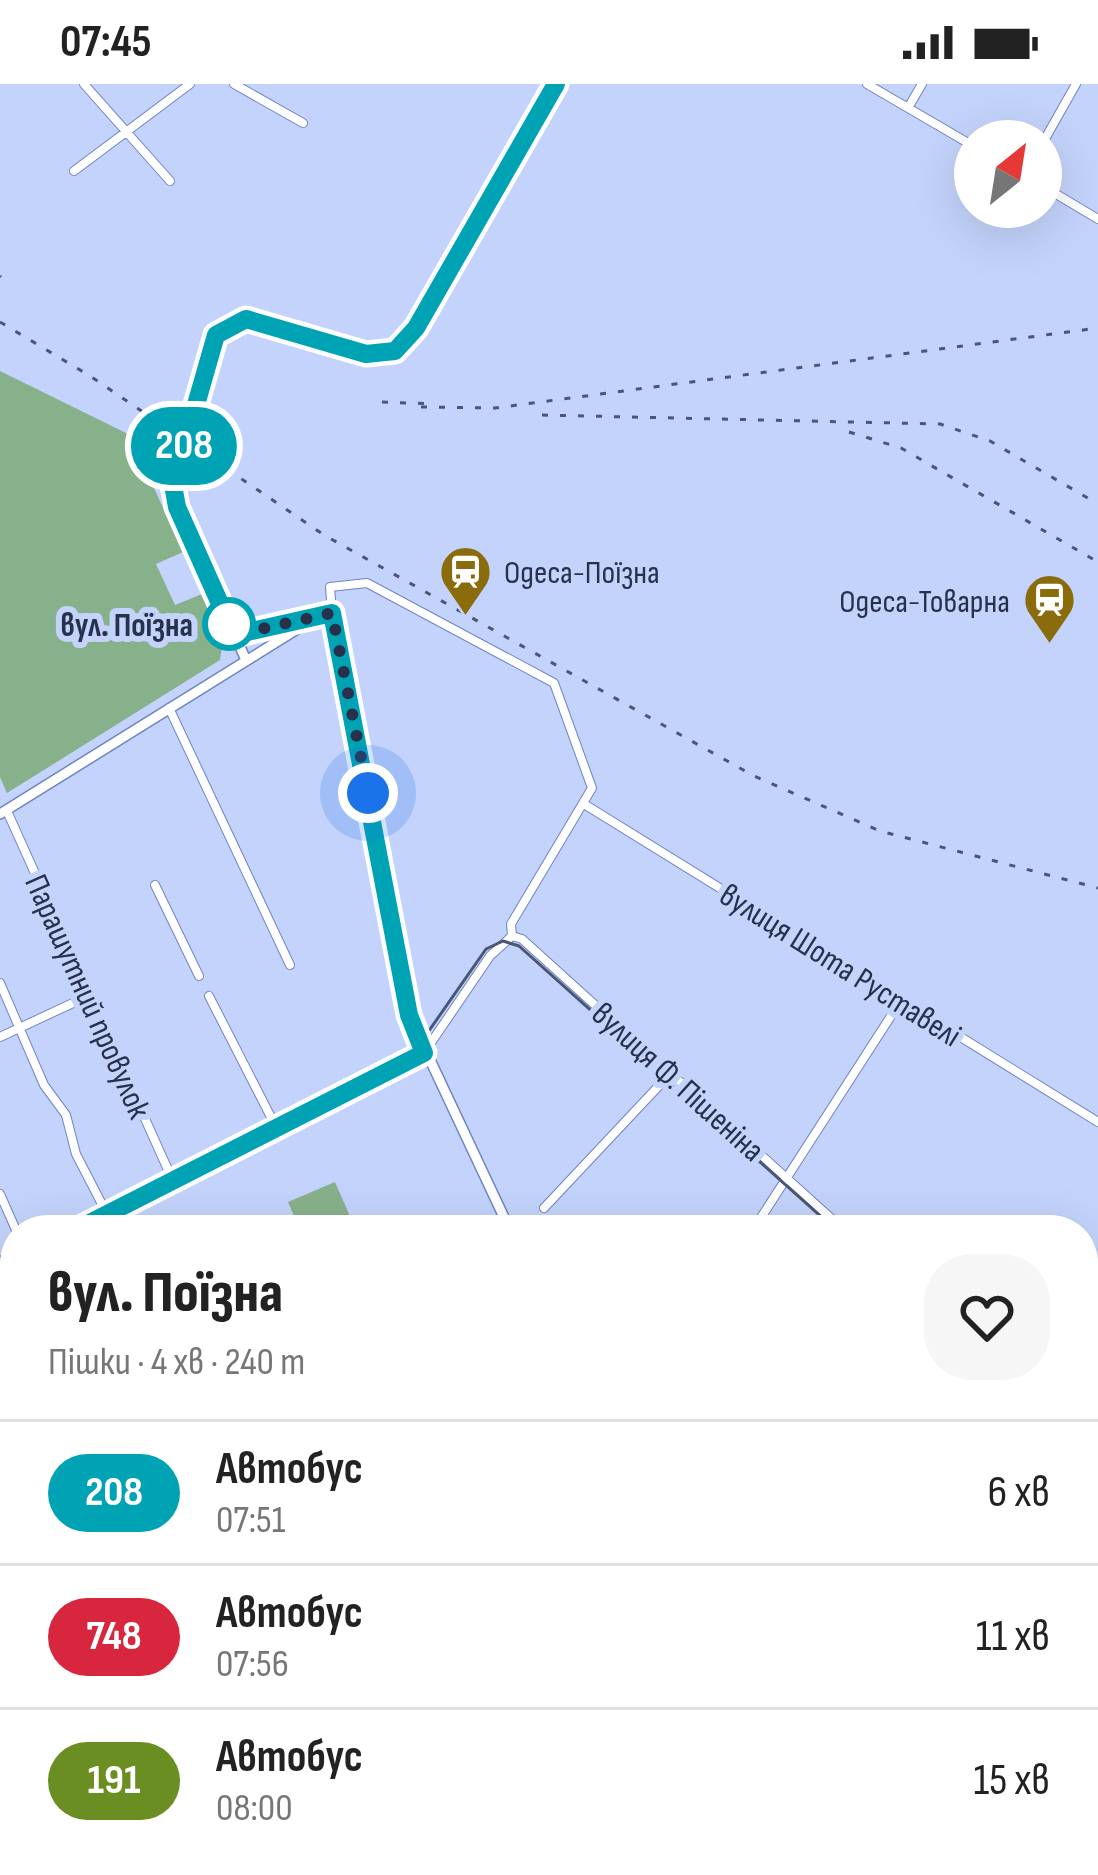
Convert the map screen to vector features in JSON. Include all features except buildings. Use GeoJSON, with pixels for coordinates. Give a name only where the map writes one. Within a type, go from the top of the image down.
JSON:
{"type":"FeatureCollection","features":[{"type":"Feature","properties":{"kind":"street"},"geometry":{"type":"LineString","coordinates":[[84,84],[170,181]]}},
{"type":"Feature","properties":{"kind":"street"},"geometry":{"type":"LineString","coordinates":[[74,171],[190,84]]}},
{"type":"Feature","properties":{"kind":"street"},"geometry":{"type":"LineString","coordinates":[[234,84],[303,123]]}},
{"type":"Feature","properties":{"kind":"street"},"geometry":{"type":"LineString","coordinates":[[246,660],[177,507],[173,485],[216,335],[246,319],[366,354],[395,351],[416,328],[556,84]]}},
{"type":"Feature","properties":{"kind":"street"},"geometry":{"type":"LineString","coordinates":[[867,84],[954,135]]}},
{"type":"Feature","properties":{"kind":"street"},"geometry":{"type":"LineString","coordinates":[[908,108],[922,84]]}},
{"type":"Feature","properties":{"kind":"street"},"geometry":{"type":"LineString","coordinates":[[1056,120],[1076,84]]}},
{"type":"Feature","properties":{"kind":"street"},"geometry":{"type":"LineString","coordinates":[[1062,198],[1098,219]]}},
{"type":"Feature","properties":{"kind":"street"},"geometry":{"type":"LineString","coordinates":[[0,983],[44,1085],[66,1114],[76,1154],[107,1215],[424,1053],[490,956],[512,936],[512,924],[592,788],[554,683],[367,583],[330,587],[332,613],[409,1015],[424,1053],[503,1215]]}},
{"type":"Feature","properties":{"kind":"street"},"geometry":{"type":"LineString","coordinates":[[234,635],[332,613]]}},
{"type":"Feature","properties":{"kind":"street"},"geometry":{"type":"LineString","coordinates":[[0,797],[3,813],[317,617]]}},
{"type":"Feature","properties":{"kind":"street"},"geometry":{"type":"LineString","coordinates":[[168,706],[290,965]]}},
{"type":"Feature","properties":{"kind":"street","name":"вулиця Шота Руставелі"},"geometry":{"type":"LineString","coordinates":[[584,804],[1098,1122]]}},
{"type":"Feature","properties":{"kind":"street","name":"Парашутний провулок"},"geometry":{"type":"LineString","coordinates":[[3,813],[173,1180]]}},
{"type":"Feature","properties":{"kind":"street"},"geometry":{"type":"LineString","coordinates":[[155,885],[199,976]]}},
{"type":"Feature","properties":{"kind":"street","name":"вулиця Ф. Пішеніна"},"geometry":{"type":"LineString","coordinates":[[512,936],[522,939],[827,1215]]}},
{"type":"Feature","properties":{"kind":"street"},"geometry":{"type":"LineString","coordinates":[[0,1037],[88,996]]}},
{"type":"Feature","properties":{"kind":"street"},"geometry":{"type":"LineString","coordinates":[[209,996],[276,1127]]}},
{"type":"Feature","properties":{"kind":"street"},"geometry":{"type":"LineString","coordinates":[[763,1215],[900,1002]]}},
{"type":"Feature","properties":{"kind":"street"},"geometry":{"type":"LineString","coordinates":[[544,1208],[670,1074]]}},
{"type":"Feature","properties":{"kind":"green space"},"geometry":{"type":"Polygon","coordinates":[[[0,371],[130,435],[183,552],[156,564],[175,605],[202,594],[223,640],[220,660],[7,793],[0,777],[0,371]]]}},
{"type":"Feature","properties":{"kind":"green space"},"geometry":{"type":"Polygon","coordinates":[[[335,1182],[349,1215],[294,1215],[288,1202],[335,1182]]]}},
{"type":"Feature","properties":{"kind":"tram line"},"geometry":{"type":"LineString","coordinates":[[84,1215],[419,1045],[486,949],[503,941],[519,946],[819,1215]]}},
{"type":"Feature","properties":{"kind":"railway"},"geometry":{"type":"LineString","coordinates":[[0,322],[90,376],[324,535],[754,776],[880,831],[1098,888]]}},
{"type":"Feature","properties":{"kind":"railway"},"geometry":{"type":"LineString","coordinates":[[421,407],[495,408],[1098,328]]}},
{"type":"Feature","properties":{"kind":"railway"},"geometry":{"type":"LineString","coordinates":[[382,402],[436,404]]}},
{"type":"Feature","properties":{"kind":"railway"},"geometry":{"type":"LineString","coordinates":[[542,415],[940,424],[990,441],[1098,504]]}},
{"type":"Feature","properties":{"kind":"railway"},"geometry":{"type":"LineString","coordinates":[[849,432],[901,448],[1098,562]]}},
{"type":"Feature","properties":{"kind":"bus line","name":"208"},"geometry":{"type":"LineString","coordinates":[[107,1215],[424,1053],[409,1015],[332,613],[234,635],[177,507],[173,485],[216,335],[235,322],[259,320],[366,354],[395,351],[416,328],[556,84]]}},
{"type":"Feature","properties":{"kind":"place","name":"Одеса-Поїзна"},"geometry":{"type":"Point","coordinates":[465,617]}},
{"type":"Feature","properties":{"kind":"place","name":"вул. Поїзна"},"geometry":{"type":"Point","coordinates":[229,624]}},
{"type":"Feature","properties":{"kind":"place","name":"Одеса-Товарна"},"geometry":{"type":"Point","coordinates":[1049,646]}},
{"type":"Feature","properties":{"kind":"route"},"geometry":{"type":"LineString","coordinates":[[229,624],[234,635],[332,613],[368,793]]}}]}
